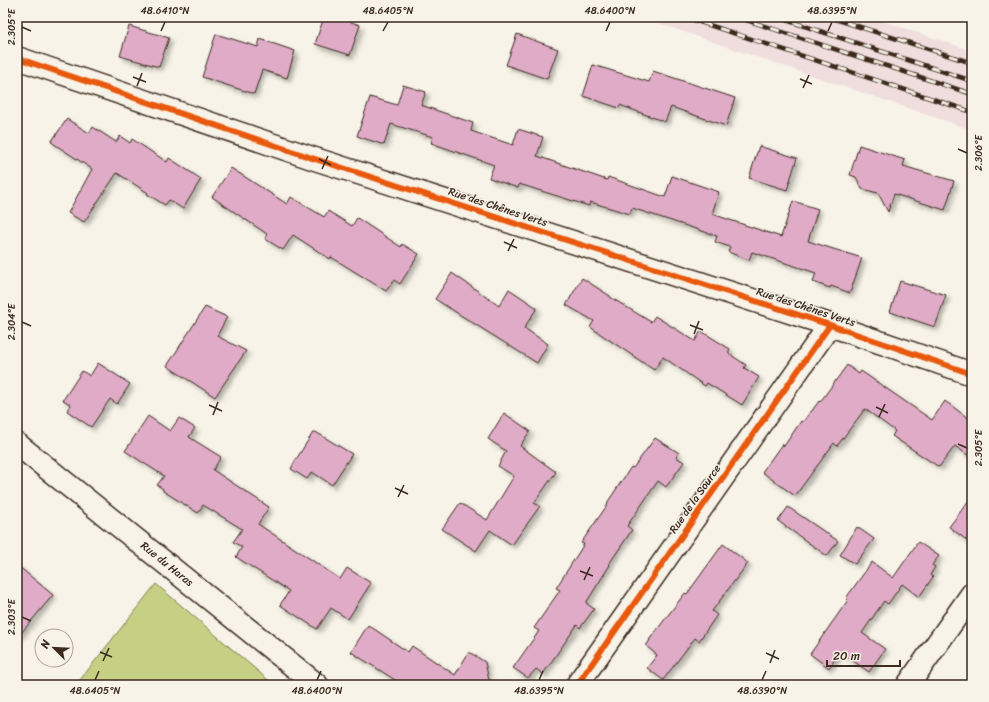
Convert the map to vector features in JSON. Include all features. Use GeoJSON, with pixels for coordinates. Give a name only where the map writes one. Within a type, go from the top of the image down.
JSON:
{"type":"FeatureCollection","features":[{"type":"Feature","properties":{"kind":"street","name":"Rue des Chênes Verts"},"geometry":{"type":"LineString","coordinates":[[17,58],[312,158],[830,325],[972,374]]}},
{"type":"Feature","properties":{"kind":"street","name":"Rue de la Source"},"geometry":{"type":"LineString","coordinates":[[577,685],[830,325]]}},
{"type":"Feature","properties":{"kind":"street","name":"Rue du Haras"},"geometry":{"type":"LineString","coordinates":[[17,444],[317,685]]}},
{"type":"Feature","properties":{"kind":"street"},"geometry":{"type":"LineString","coordinates":[[908,685],[972,594]]}},
{"type":"Feature","properties":{"kind":"shaded area"},"geometry":{"type":"Polygon","coordinates":[[[640,17],[871,17],[972,51],[972,130],[640,17]]]}},
{"type":"Feature","properties":{"kind":"green space"},"geometry":{"type":"Polygon","coordinates":[[[156,584],[274,685],[76,685],[156,584]]]}},
{"type":"Feature","properties":{"kind":"building"},"geometry":{"type":"Polygon","coordinates":[[[324,17],[337,17],[360,25],[350,55],[315,44],[324,17]]]}},
{"type":"Feature","properties":{"kind":"building"},"geometry":{"type":"Polygon","coordinates":[[[129,26],[169,38],[159,67],[120,56],[129,26]]]}},
{"type":"Feature","properties":{"kind":"building"},"geometry":{"type":"Polygon","coordinates":[[[216,34],[258,47],[260,39],[295,51],[287,78],[262,70],[254,94],[202,77],[216,34]]]}},
{"type":"Feature","properties":{"kind":"building"},"geometry":{"type":"Polygon","coordinates":[[[517,34],[558,49],[547,79],[506,65],[517,34]]]}},
{"type":"Feature","properties":{"kind":"building"},"geometry":{"type":"Polygon","coordinates":[[[593,65],[649,82],[653,71],[735,98],[726,126],[671,107],[665,122],[620,105],[619,108],[583,96],[593,65]]]}},
{"type":"Feature","properties":{"kind":"building"},"geometry":{"type":"Polygon","coordinates":[[[403,85],[426,92],[421,105],[473,123],[471,131],[513,145],[518,129],[543,137],[537,156],[607,180],[608,177],[665,197],[672,176],[719,192],[712,214],[781,237],[793,201],[818,209],[808,241],[862,258],[850,293],[831,286],[830,288],[813,282],[816,273],[752,252],[749,260],[728,252],[730,247],[715,242],[717,236],[632,208],[630,214],[590,202],[589,206],[519,184],[518,188],[489,178],[494,165],[431,143],[433,137],[391,124],[384,145],[357,136],[370,97],[397,105],[403,85]]]}},
{"type":"Feature","properties":{"kind":"building"},"geometry":{"type":"Polygon","coordinates":[[[67,119],[89,133],[93,127],[116,142],[120,136],[130,143],[132,139],[167,162],[169,158],[201,179],[183,209],[169,200],[165,205],[117,173],[84,222],[68,213],[92,169],[51,142],[67,119]]]}},
{"type":"Feature","properties":{"kind":"building"},"geometry":{"type":"Polygon","coordinates":[[[859,145],[905,160],[903,166],[954,181],[945,210],[894,194],[888,212],[878,193],[862,189],[856,177],[850,175],[859,145]]]}},
{"type":"Feature","properties":{"kind":"building"},"geometry":{"type":"Polygon","coordinates":[[[759,146],[797,158],[787,190],[749,178],[759,146]]]}},
{"type":"Feature","properties":{"kind":"building"},"geometry":{"type":"Polygon","coordinates":[[[231,168],[287,204],[291,197],[324,217],[328,211],[352,226],[357,218],[401,247],[402,244],[419,254],[400,284],[394,280],[386,291],[331,257],[330,259],[293,235],[283,250],[265,239],[267,234],[212,197],[231,168]]]}},
{"type":"Feature","properties":{"kind":"building"},"geometry":{"type":"Polygon","coordinates":[[[452,273],[499,306],[509,289],[537,308],[524,328],[548,344],[537,363],[435,299],[452,273]]]}},
{"type":"Feature","properties":{"kind":"building"},"geometry":{"type":"Polygon","coordinates":[[[582,278],[651,322],[655,316],[695,341],[701,331],[730,349],[728,353],[746,365],[744,368],[759,377],[742,405],[707,383],[705,386],[663,357],[654,370],[590,327],[594,321],[566,305],[582,278]]]}},
{"type":"Feature","properties":{"kind":"building"},"geometry":{"type":"Polygon","coordinates":[[[900,281],[946,295],[935,327],[890,312],[900,281]]]}},
{"type":"Feature","properties":{"kind":"building"},"geometry":{"type":"Polygon","coordinates":[[[205,307],[227,317],[217,336],[246,351],[215,397],[167,366],[205,307]]]}},
{"type":"Feature","properties":{"kind":"building"},"geometry":{"type":"Polygon","coordinates":[[[98,363],[130,384],[117,404],[110,399],[91,427],[67,411],[71,405],[63,400],[82,371],[90,376],[98,363]]]}},
{"type":"Feature","properties":{"kind":"building"},"geometry":{"type":"Polygon","coordinates":[[[847,365],[859,374],[861,371],[932,420],[945,401],[972,421],[972,458],[955,446],[939,467],[892,436],[895,431],[865,409],[837,446],[834,443],[795,496],[762,472],[782,444],[784,446],[801,421],[803,422],[819,401],[820,402],[847,365]]]}},
{"type":"Feature","properties":{"kind":"building"},"geometry":{"type":"Polygon","coordinates":[[[504,413],[530,431],[520,446],[556,472],[534,503],[540,506],[512,545],[490,530],[476,551],[442,529],[460,503],[487,520],[514,476],[498,466],[506,451],[488,439],[504,413]]]}},
{"type":"Feature","properties":{"kind":"building"},"geometry":{"type":"Polygon","coordinates":[[[148,416],[170,431],[179,418],[195,428],[189,437],[221,457],[213,470],[269,507],[258,524],[340,579],[347,568],[371,583],[348,619],[331,608],[317,629],[280,605],[289,591],[236,557],[242,547],[233,542],[242,529],[203,505],[198,513],[163,491],[163,489],[157,485],[164,476],[125,451],[148,416]]]}},
{"type":"Feature","properties":{"kind":"building"},"geometry":{"type":"Polygon","coordinates":[[[314,431],[352,454],[332,485],[312,472],[307,479],[291,469],[314,431]]]}},
{"type":"Feature","properties":{"kind":"building"},"geometry":{"type":"Polygon","coordinates":[[[655,438],[679,453],[676,457],[684,462],[666,487],[658,481],[627,526],[632,530],[609,564],[610,565],[586,603],[594,609],[580,628],[577,625],[543,674],[536,669],[528,678],[513,668],[539,631],[534,628],[560,590],[556,588],[584,544],[581,543],[631,467],[633,468],[655,438]]]}},
{"type":"Feature","properties":{"kind":"building"},"geometry":{"type":"Polygon","coordinates":[[[972,496],[972,544],[949,527],[972,496]]]}},
{"type":"Feature","properties":{"kind":"building"},"geometry":{"type":"Polygon","coordinates":[[[788,507],[838,541],[827,556],[778,521],[788,507]]]}},
{"type":"Feature","properties":{"kind":"building"},"geometry":{"type":"Polygon","coordinates":[[[857,527],[874,539],[855,564],[840,555],[857,527]]]}},
{"type":"Feature","properties":{"kind":"building"},"geometry":{"type":"Polygon","coordinates":[[[918,542],[939,556],[932,565],[935,567],[930,575],[933,577],[919,597],[902,584],[888,604],[884,601],[862,633],[885,649],[869,672],[840,652],[829,668],[810,654],[848,600],[846,598],[872,562],[893,578],[918,542]]]}},
{"type":"Feature","properties":{"kind":"building"},"geometry":{"type":"Polygon","coordinates":[[[723,544],[748,563],[712,611],[717,615],[699,641],[695,638],[663,680],[647,668],[657,655],[646,646],[685,593],[687,594],[723,544]]]}},
{"type":"Feature","properties":{"kind":"building"},"geometry":{"type":"Polygon","coordinates":[[[17,565],[53,595],[17,638],[17,565]]]}},
{"type":"Feature","properties":{"kind":"building"},"geometry":{"type":"Polygon","coordinates":[[[368,625],[408,652],[412,646],[455,675],[469,652],[485,662],[490,685],[403,685],[351,652],[368,625]]]}},
{"type":"Feature","properties":{"kind":"railway"},"geometry":{"type":"LineString","coordinates":[[685,17],[972,112]]}},
{"type":"Feature","properties":{"kind":"railway"},"geometry":{"type":"LineString","coordinates":[[737,17],[972,94]]}},
{"type":"Feature","properties":{"kind":"railway"},"geometry":{"type":"LineString","coordinates":[[777,17],[972,81]]}},
{"type":"Feature","properties":{"kind":"railway"},"geometry":{"type":"LineString","coordinates":[[829,17],[972,63]]}},
{"type":"Feature","properties":{"kind":"cycle path"},"geometry":{"type":"LineString","coordinates":[[17,58],[312,158],[830,325],[972,374]]}},
{"type":"Feature","properties":{"kind":"cycle path"},"geometry":{"type":"LineString","coordinates":[[577,685],[830,325]]}}]}
